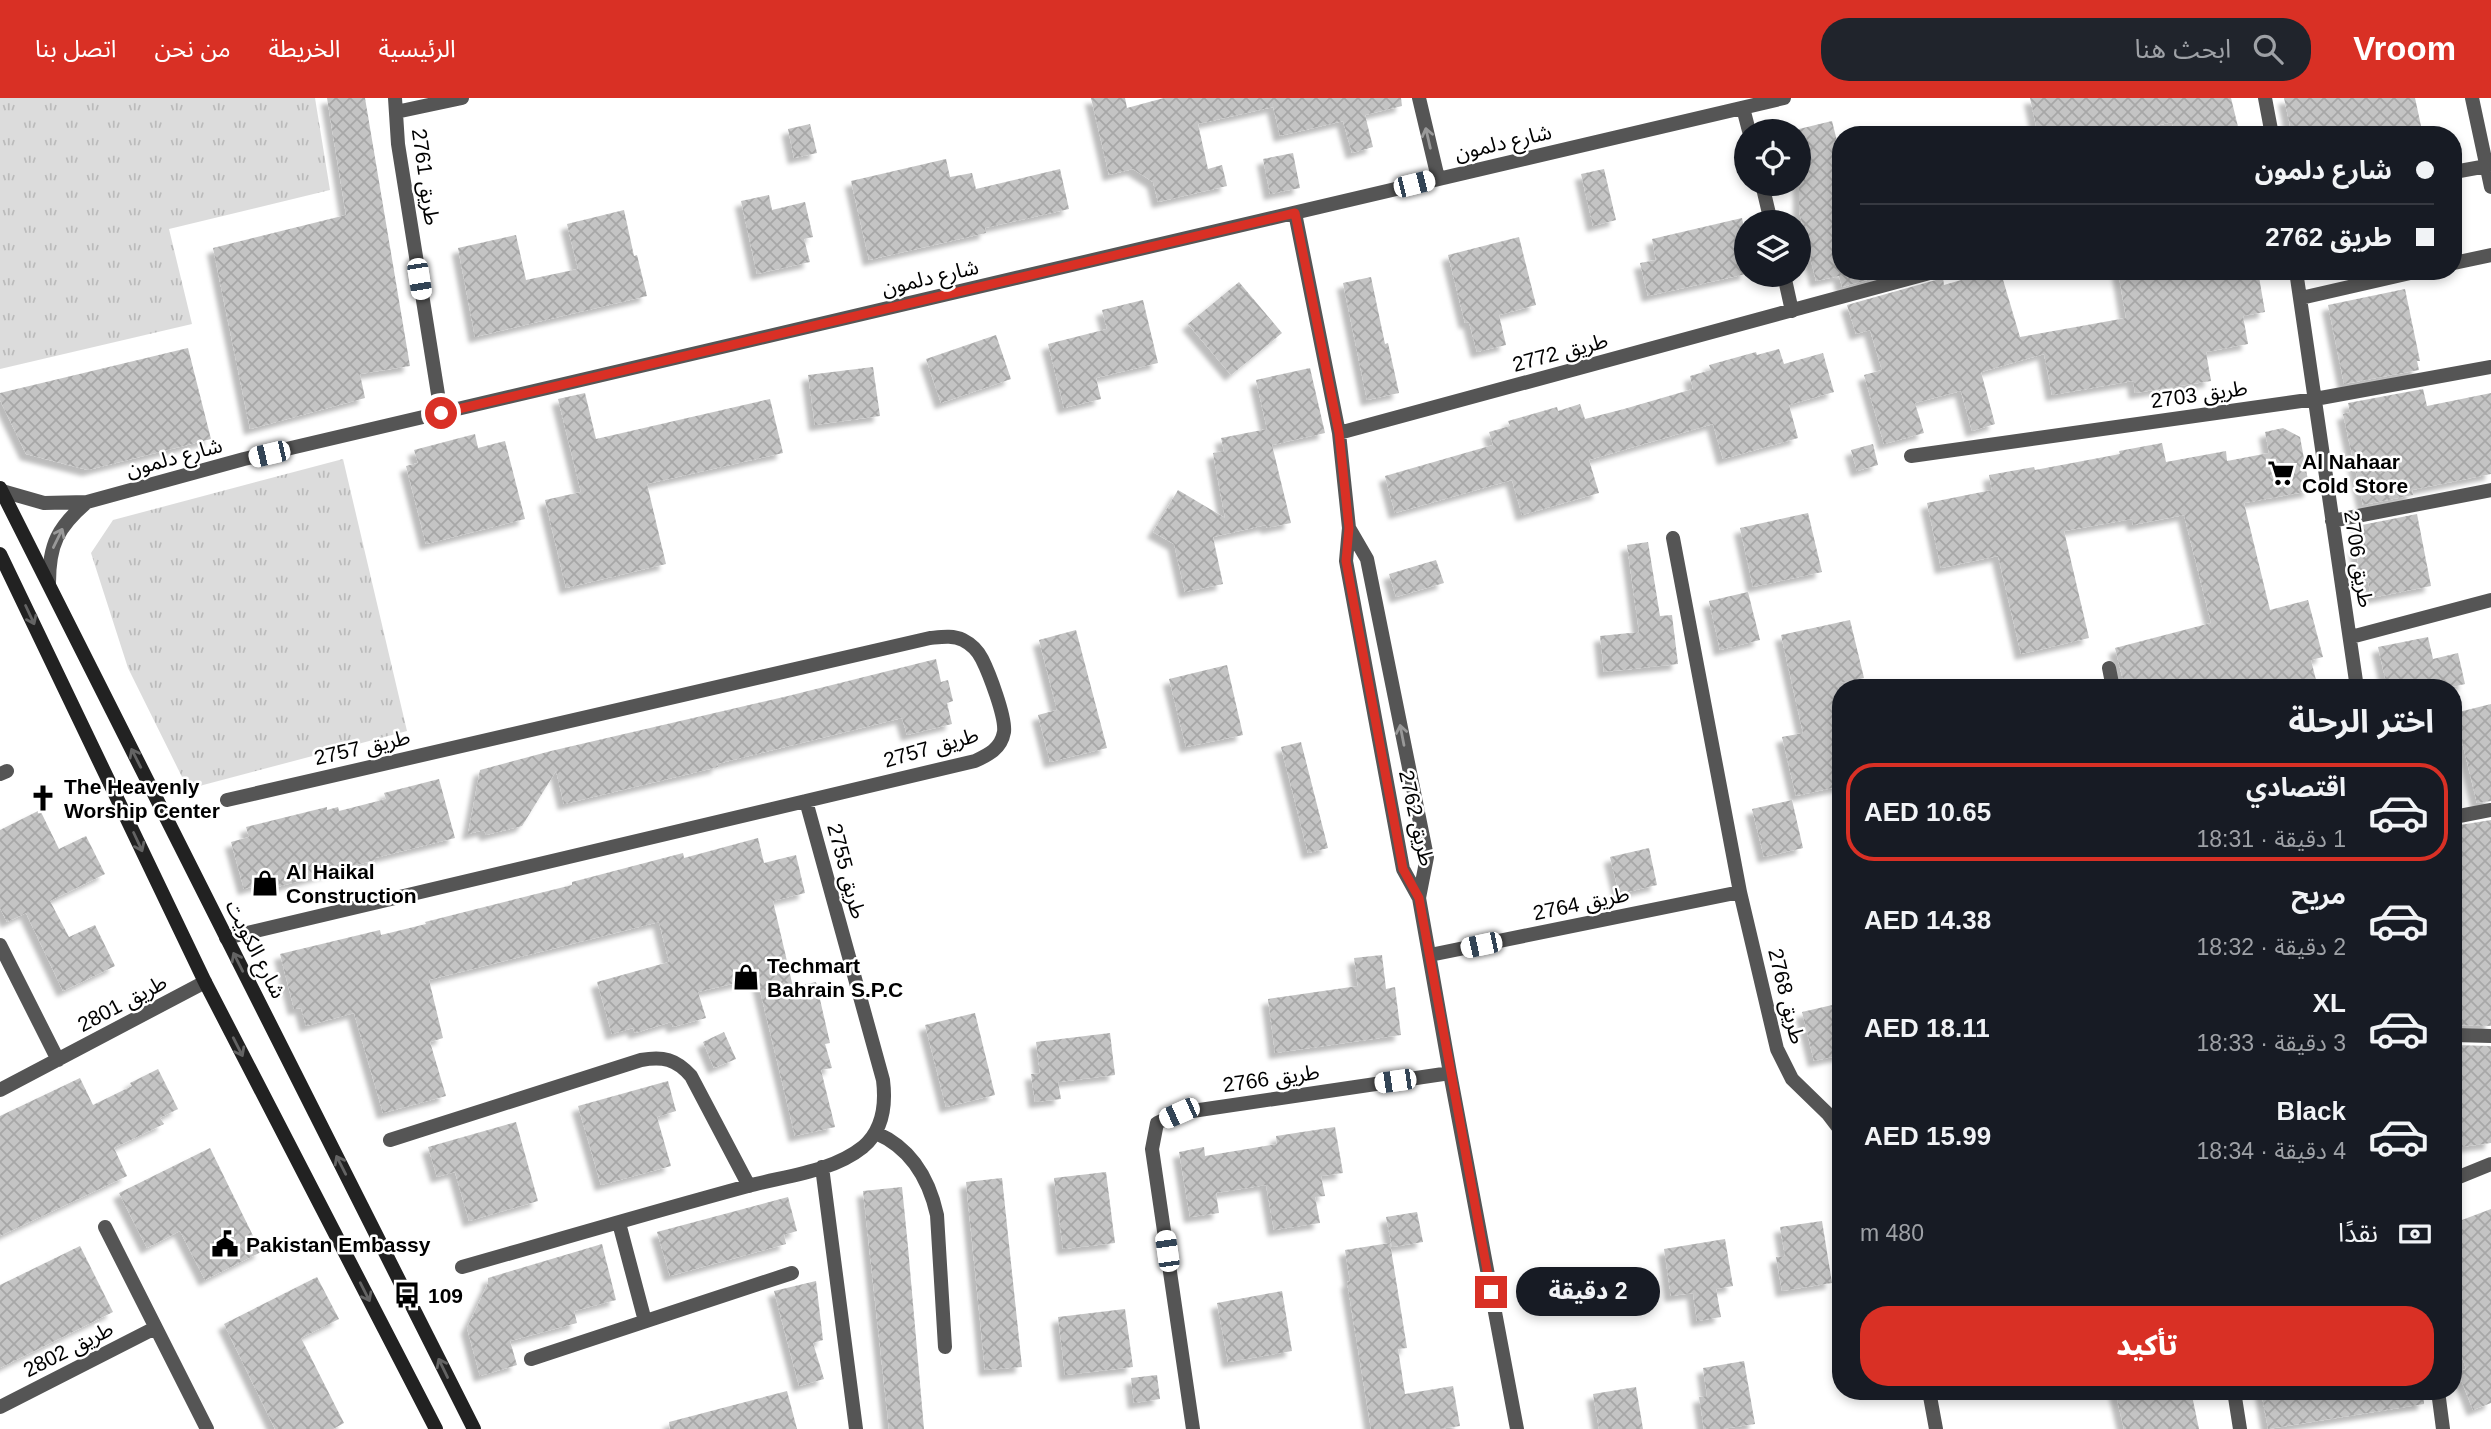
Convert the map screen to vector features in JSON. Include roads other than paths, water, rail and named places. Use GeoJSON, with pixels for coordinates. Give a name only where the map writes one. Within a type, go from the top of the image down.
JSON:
{"type":"FeatureCollection","features":[{"type":"Feature","properties":{"kind":"main road","name":"شارع الكويت"},"geometry":{"type":"LineString","coordinates":[[1,490],[474,1429]]}},
{"type":"Feature","properties":{"kind":"main road"},"geometry":{"type":"LineString","coordinates":[[0,554],[6,575],[205,982],[436,1429]]}},
{"type":"Feature","properties":{"kind":"street","name":"طريق 2761"},"geometry":{"type":"LineString","coordinates":[[441,413],[398,144],[396,105],[462,98]]}},
{"type":"Feature","properties":{"kind":"street"},"geometry":{"type":"LineString","coordinates":[[1419,98],[1438,178]]}},
{"type":"Feature","properties":{"kind":"street","name":"شارع دلمون"},"geometry":{"type":"LineString","coordinates":[[1,490],[44,502],[87,502],[244,459],[1784,98]]}},
{"type":"Feature","properties":{"kind":"street"},"geometry":{"type":"LineString","coordinates":[[2265,98],[2270,126]]}},
{"type":"Feature","properties":{"kind":"street"},"geometry":{"type":"LineString","coordinates":[[2472,98],[2491,187]]}},
{"type":"Feature","properties":{"kind":"street"},"geometry":{"type":"LineString","coordinates":[[1743,108],[1746,119]]}},
{"type":"Feature","properties":{"kind":"street"},"geometry":{"type":"LineString","coordinates":[[2462,171],[2487,166]]}},
{"type":"Feature","properties":{"kind":"street","name":"طريق 2762"},"geometry":{"type":"LineString","coordinates":[[1295,213],[1339,433],[1349,528],[1346,561],[1403,869],[1419,898],[1517,1429]]}},
{"type":"Feature","properties":{"kind":"street"},"geometry":{"type":"LineString","coordinates":[[2462,262],[2491,255]]}},
{"type":"Feature","properties":{"kind":"street","name":"طريق 2772"},"geometry":{"type":"LineString","coordinates":[[1339,433],[1904,280]]}},
{"type":"Feature","properties":{"kind":"street","name":"طريق 2706"},"geometry":{"type":"LineString","coordinates":[[2298,280],[2356,679]]}},
{"type":"Feature","properties":{"kind":"street"},"geometry":{"type":"LineString","coordinates":[[2301,298],[2380,280]]}},
{"type":"Feature","properties":{"kind":"street"},"geometry":{"type":"LineString","coordinates":[[1787,287],[1792,311]]}},
{"type":"Feature","properties":{"kind":"street","name":"طريق 2703"},"geometry":{"type":"LineString","coordinates":[[1911,456],[2315,399],[2491,368]]}},
{"type":"Feature","properties":{"kind":"street"},"geometry":{"type":"LineString","coordinates":[[2332,522],[2491,490]]}},
{"type":"Feature","properties":{"kind":"street"},"geometry":{"type":"LineString","coordinates":[[49,583],[49,559],[56,537],[69,518],[87,502]]}},
{"type":"Feature","properties":{"kind":"street"},"geometry":{"type":"LineString","coordinates":[[1349,528],[1367,559],[1427,857],[1419,898]]}},
{"type":"Feature","properties":{"kind":"street","name":"طريق 2768"},"geometry":{"type":"LineString","coordinates":[[1673,538],[1740,892],[1777,1049],[1792,1079],[1832,1119]]}},
{"type":"Feature","properties":{"kind":"street"},"geometry":{"type":"LineString","coordinates":[[2351,637],[2491,600]]}},
{"type":"Feature","properties":{"kind":"street","name":"طريق 2757"},"geometry":{"type":"LineString","coordinates":[[226,938],[975,761],[989,755],[999,745],[1004,732],[1003,720],[982,660],[974,648],[962,640],[946,636],[227,800]]}},
{"type":"Feature","properties":{"kind":"street"},"geometry":{"type":"LineString","coordinates":[[2109,668],[2111,679]]}},
{"type":"Feature","properties":{"kind":"street","name":"طريق 2755"},"geometry":{"type":"LineString","coordinates":[[806,801],[883,1080],[883,1116],[876,1132]]}},
{"type":"Feature","properties":{"kind":"street"},"geometry":{"type":"LineString","coordinates":[[2462,815],[2491,810]]}},
{"type":"Feature","properties":{"kind":"street","name":"طريق 2764"},"geometry":{"type":"LineString","coordinates":[[1430,955],[1740,892]]}},
{"type":"Feature","properties":{"kind":"street"},"geometry":{"type":"LineString","coordinates":[[0,944],[58,1060]]}},
{"type":"Feature","properties":{"kind":"street","name":"طريق 2801"},"geometry":{"type":"LineString","coordinates":[[0,1090],[205,982]]}},
{"type":"Feature","properties":{"kind":"street"},"geometry":{"type":"LineString","coordinates":[[2462,1035],[2491,1035]]}},
{"type":"Feature","properties":{"kind":"street"},"geometry":{"type":"LineString","coordinates":[[390,1140],[641,1060],[669,1058],[681,1065],[691,1076],[748,1186]]}},
{"type":"Feature","properties":{"kind":"street","name":"طريق 2766"},"geometry":{"type":"LineString","coordinates":[[1193,1429],[1152,1149],[1157,1123],[1179,1113],[1450,1073]]}},
{"type":"Feature","properties":{"kind":"street"},"geometry":{"type":"LineString","coordinates":[[462,1267],[822,1167],[853,1155],[866,1145],[876,1132],[890,1139],[910,1158],[924,1176],[932,1194],[936,1215],[945,1347]]}},
{"type":"Feature","properties":{"kind":"street"},"geometry":{"type":"LineString","coordinates":[[2462,1176],[2491,1164]]}},
{"type":"Feature","properties":{"kind":"street"},"geometry":{"type":"LineString","coordinates":[[822,1167],[856,1429]]}},
{"type":"Feature","properties":{"kind":"street"},"geometry":{"type":"LineString","coordinates":[[619,1223],[645,1321]]}},
{"type":"Feature","properties":{"kind":"street"},"geometry":{"type":"LineString","coordinates":[[105,1227],[207,1429]]}},
{"type":"Feature","properties":{"kind":"street"},"geometry":{"type":"LineString","coordinates":[[531,1359],[792,1273]]}},
{"type":"Feature","properties":{"kind":"street","name":"طريق 2802"},"geometry":{"type":"LineString","coordinates":[[0,1407],[155,1328]]}},
{"type":"Feature","properties":{"kind":"street"},"geometry":{"type":"LineString","coordinates":[[1930,1400],[1936,1429]]}},
{"type":"Feature","properties":{"kind":"street"},"geometry":{"type":"LineString","coordinates":[[2235,1400],[2240,1429]]}},
{"type":"Feature","properties":{"kind":"street"},"geometry":{"type":"LineString","coordinates":[[2439,1400],[2443,1429]]}},
{"type":"Feature","properties":{"kind":"place","name":"Al Nahaar Cold Store"},"geometry":{"type":"Point","coordinates":[2281,473]}},
{"type":"Feature","properties":{"kind":"place","name":"The Heavenly Worship Center"},"geometry":{"type":"Point","coordinates":[43,798]}},
{"type":"Feature","properties":{"kind":"place","name":"Al Haikal Construction"},"geometry":{"type":"Point","coordinates":[265,883]}},
{"type":"Feature","properties":{"kind":"place","name":"Techmart Bahrain S.P.C"},"geometry":{"type":"Point","coordinates":[746,977]}},
{"type":"Feature","properties":{"kind":"place","name":"Pakistan Embassy"},"geometry":{"type":"Point","coordinates":[225,1244]}},
{"type":"Feature","properties":{"kind":"place","name":"109"},"geometry":{"type":"Point","coordinates":[407,1295]}}]}
